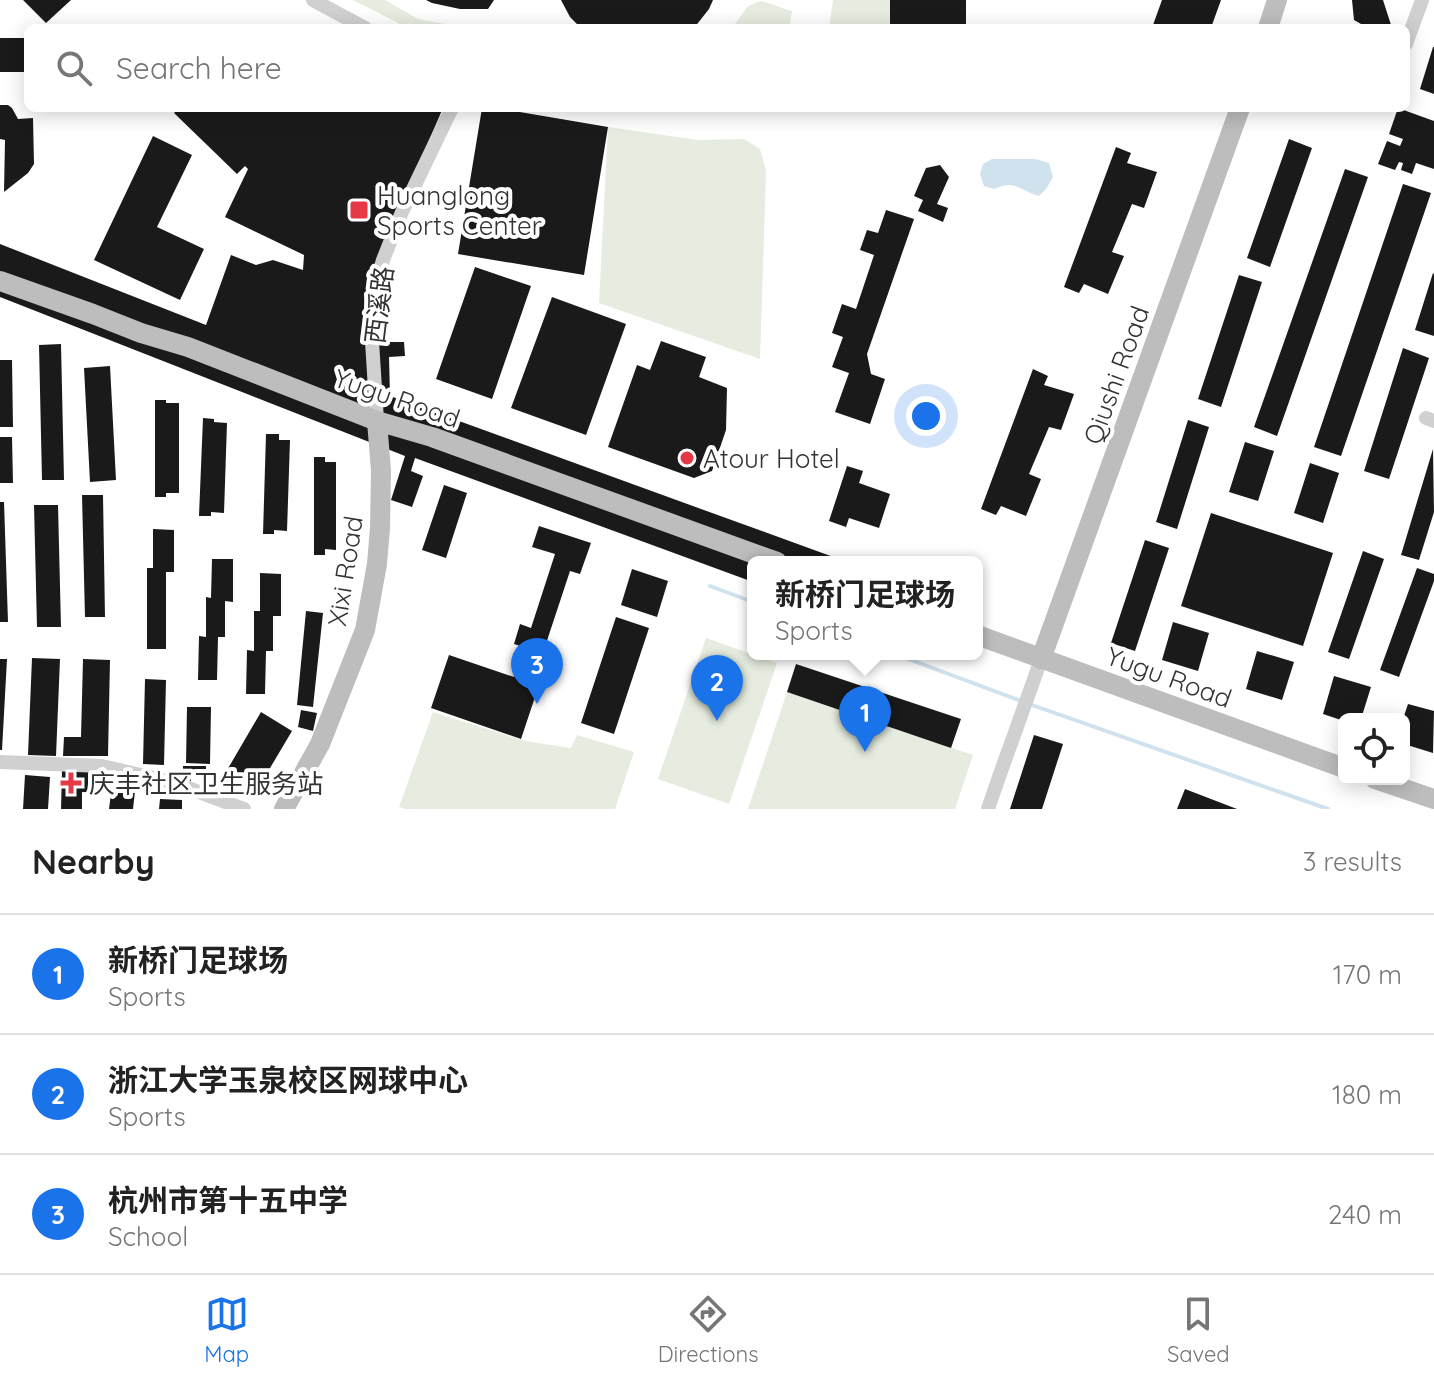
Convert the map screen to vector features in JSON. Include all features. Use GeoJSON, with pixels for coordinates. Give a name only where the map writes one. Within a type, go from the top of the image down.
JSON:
{"type":"FeatureCollection","features":[{"type":"Feature","properties":{"kind":"main road"},"geometry":{"type":"LineString","coordinates":[[1269,24],[1277,0]]}},
{"type":"Feature","properties":{"kind":"main road","name":"Qiushi Road"},"geometry":{"type":"LineString","coordinates":[[1041,659],[1239,112]]}},
{"type":"Feature","properties":{"kind":"main road","name":"Yugu Road"},"geometry":{"type":"LineString","coordinates":[[0,281],[188,347],[377,421],[432,437],[760,556]]}},
{"type":"Feature","properties":{"kind":"main road","name":"Xixi Road"},"geometry":{"type":"LineString","coordinates":[[284,809],[320,744],[365,630],[376,573],[380,528],[381,471],[377,421]]}},
{"type":"Feature","properties":{"kind":"main road","name":"Yugu Road"},"geometry":{"type":"LineString","coordinates":[[983,637],[1338,766]]}},
{"type":"Feature","properties":{"kind":"main road"},"geometry":{"type":"LineString","coordinates":[[1393,785],[1434,799]]}},
{"type":"Feature","properties":{"kind":"street"},"geometry":{"type":"LineString","coordinates":[[313,0],[358,24]]}},
{"type":"Feature","properties":{"kind":"street"},"geometry":{"type":"LineString","coordinates":[[1410,33],[1422,0]]}},
{"type":"Feature","properties":{"kind":"street","name":"西溪路"},"geometry":{"type":"LineString","coordinates":[[377,421],[372,341],[376,284],[402,212],[450,112]]}},
{"type":"Feature","properties":{"kind":"street"},"geometry":{"type":"LineString","coordinates":[[988,809],[1041,659]]}},
{"type":"Feature","properties":{"kind":"street"},"geometry":{"type":"LineString","coordinates":[[996,809],[1015,746],[1016,732]]}},
{"type":"Feature","properties":{"kind":"street"},"geometry":{"type":"LineString","coordinates":[[0,762],[102,766],[175,783],[244,809]]}},
{"type":"Feature","properties":{"kind":"shaded area"},"geometry":{"type":"Polygon","coordinates":[[[353,0],[385,0],[418,19],[445,24],[400,24],[353,0]]]}},
{"type":"Feature","properties":{"kind":"shaded area"},"geometry":{"type":"Polygon","coordinates":[[[833,0],[890,0],[890,24],[830,24],[833,0]]]}},
{"type":"Feature","properties":{"kind":"shaded area"},"geometry":{"type":"Polygon","coordinates":[[[761,1],[792,11],[790,24],[735,24],[748,6],[761,1]]]}},
{"type":"Feature","properties":{"kind":"shaded area"},"geometry":{"type":"Polygon","coordinates":[[[608,127],[698,140],[744,139],[760,149],[766,171],[760,359],[599,303],[608,127]]]}},
{"type":"Feature","properties":{"kind":"shaded area"},"geometry":{"type":"Polygon","coordinates":[[[706,638],[747,652],[747,660],[777,663],[729,804],[658,779],[706,638]]]}},
{"type":"Feature","properties":{"kind":"shaded area"},"geometry":{"type":"Polygon","coordinates":[[[787,692],[973,755],[955,809],[748,809],[787,692]]]}},
{"type":"Feature","properties":{"kind":"shaded area"},"geometry":{"type":"Polygon","coordinates":[[[433,712],[525,741],[571,748],[577,735],[634,752],[615,809],[399,807],[433,712]]]}},
{"type":"Feature","properties":{"kind":"water"},"geometry":{"type":"Polygon","coordinates":[[[992,159],[1035,159],[1049,163],[1053,177],[1039,196],[1012,185],[994,189],[984,186],[980,174],[983,164],[992,159]]]}},
{"type":"Feature","properties":{"kind":"building"},"geometry":{"type":"Polygon","coordinates":[[[23,0],[71,0],[46,23],[23,0]]]}},
{"type":"Feature","properties":{"kind":"building"},"geometry":{"type":"Polygon","coordinates":[[[426,0],[494,0],[488,9],[460,9],[426,0]]]}},
{"type":"Feature","properties":{"kind":"building"},"geometry":{"type":"Polygon","coordinates":[[[561,0],[713,0],[697,24],[577,24],[561,0]]]}},
{"type":"Feature","properties":{"kind":"building"},"geometry":{"type":"Polygon","coordinates":[[[890,0],[966,0],[966,24],[890,24],[890,0]]]}},
{"type":"Feature","properties":{"kind":"building"},"geometry":{"type":"Polygon","coordinates":[[[1162,0],[1221,0],[1212,24],[1153,24],[1162,0]]]}},
{"type":"Feature","properties":{"kind":"building"},"geometry":{"type":"Polygon","coordinates":[[[1352,0],[1383,0],[1391,24],[1361,24],[1354,20],[1352,0]]]}},
{"type":"Feature","properties":{"kind":"building"},"geometry":{"type":"Polygon","coordinates":[[[0,38],[24,38],[24,72],[0,72],[0,38]]]}},
{"type":"Feature","properties":{"kind":"building"},"geometry":{"type":"Polygon","coordinates":[[[1434,47],[1434,94],[1420,89],[1434,47]]]}},
{"type":"Feature","properties":{"kind":"building"},"geometry":{"type":"Polygon","coordinates":[[[0,105],[12,108],[18,119],[33,118],[34,164],[28,173],[4,192],[5,140],[0,139],[0,105]]]}},
{"type":"Feature","properties":{"kind":"building","name":"Huanglong Sports Center"},"geometry":{"type":"Polygon","coordinates":[[[441,112],[394,221],[384,221],[389,342],[404,342],[405,356],[389,357],[390,396],[830,556],[747,556],[747,580],[415,458],[411,471],[423,476],[412,507],[391,500],[405,456],[0,297],[0,244],[206,325],[231,255],[256,265],[273,260],[303,270],[304,255],[225,217],[248,169],[245,166],[237,174],[174,113],[441,112]]]}},
{"type":"Feature","properties":{"kind":"building"},"geometry":{"type":"Polygon","coordinates":[[[481,112],[520,112],[608,127],[584,275],[458,254],[481,112]]]}},
{"type":"Feature","properties":{"kind":"building"},"geometry":{"type":"Polygon","coordinates":[[[1397,112],[1409,112],[1434,121],[1434,169],[1416,163],[1412,174],[1401,170],[1403,163],[1399,162],[1395,170],[1378,164],[1387,141],[1400,146],[1403,139],[1389,134],[1397,112]]]}},
{"type":"Feature","properties":{"kind":"building"},"geometry":{"type":"Polygon","coordinates":[[[153,136],[192,155],[157,227],[204,249],[180,300],[94,260],[153,136]]]}},
{"type":"Feature","properties":{"kind":"building"},"geometry":{"type":"Polygon","coordinates":[[[1289,139],[1312,148],[1270,267],[1247,258],[1289,139]]]}},
{"type":"Feature","properties":{"kind":"building"},"geometry":{"type":"Polygon","coordinates":[[[1116,147],[1131,153],[1127,163],[1157,172],[1144,208],[1132,204],[1112,252],[1124,256],[1108,294],[1084,284],[1079,293],[1064,287],[1116,147]]]}},
{"type":"Feature","properties":{"kind":"building"},"geometry":{"type":"Polygon","coordinates":[[[940,165],[949,177],[937,204],[948,208],[943,222],[918,211],[923,200],[914,196],[926,168],[940,165]]]}},
{"type":"Feature","properties":{"kind":"building"},"geometry":{"type":"Polygon","coordinates":[[[1345,169],[1368,177],[1277,436],[1254,427],[1345,169]]]}},
{"type":"Feature","properties":{"kind":"building"},"geometry":{"type":"Polygon","coordinates":[[[1403,184],[1431,193],[1341,456],[1314,447],[1403,184]]]}},
{"type":"Feature","properties":{"kind":"building"},"geometry":{"type":"Polygon","coordinates":[[[886,210],[914,219],[867,354],[871,374],[885,379],[870,424],[835,412],[849,373],[832,367],[843,337],[832,333],[842,304],[856,309],[874,255],[860,250],[867,230],[878,233],[886,210]]]}},
{"type":"Feature","properties":{"kind":"building"},"geometry":{"type":"Polygon","coordinates":[[[475,267],[531,286],[492,399],[436,379],[475,267]]]}},
{"type":"Feature","properties":{"kind":"building"},"geometry":{"type":"Polygon","coordinates":[[[1434,274],[1434,336],[1415,330],[1434,274]]]}},
{"type":"Feature","properties":{"kind":"building"},"geometry":{"type":"Polygon","coordinates":[[[1239,275],[1262,282],[1221,407],[1198,399],[1239,275]]]}},
{"type":"Feature","properties":{"kind":"building"},"geometry":{"type":"Polygon","coordinates":[[[552,297],[626,324],[586,435],[511,408],[552,297]]]}},
{"type":"Feature","properties":{"kind":"building"},"geometry":{"type":"Polygon","coordinates":[[[661,341],[706,357],[699,377],[727,388],[726,430],[712,471],[694,478],[608,447],[637,365],[650,370],[661,341]]]}},
{"type":"Feature","properties":{"kind":"building"},"geometry":{"type":"Polygon","coordinates":[[[61,344],[64,480],[42,480],[39,345],[61,344]]]}},
{"type":"Feature","properties":{"kind":"building"},"geometry":{"type":"Polygon","coordinates":[[[1403,348],[1429,358],[1389,479],[1364,471],[1403,348]]]}},
{"type":"Feature","properties":{"kind":"building"},"geometry":{"type":"Polygon","coordinates":[[[0,360],[12,360],[13,427],[0,427],[0,360]]]}},
{"type":"Feature","properties":{"kind":"building"},"geometry":{"type":"Polygon","coordinates":[[[110,366],[116,480],[90,482],[84,368],[110,366]]]}},
{"type":"Feature","properties":{"kind":"building"},"geometry":{"type":"Polygon","coordinates":[[[1033,369],[1048,376],[1044,385],[1074,394],[1061,430],[1049,427],[1029,474],[1041,479],[1026,516],[1001,506],[996,515],[981,509],[1033,369]]]}},
{"type":"Feature","properties":{"kind":"building"},"geometry":{"type":"Polygon","coordinates":[[[155,400],[179,403],[179,493],[166,493],[166,497],[155,497],[155,400]]]}},
{"type":"Feature","properties":{"kind":"building"},"geometry":{"type":"Polygon","coordinates":[[[203,418],[227,423],[224,513],[211,512],[211,516],[199,516],[203,418]]]}},
{"type":"Feature","properties":{"kind":"building"},"geometry":{"type":"Polygon","coordinates":[[[1188,420],[1209,427],[1177,529],[1156,522],[1188,420]]]}},
{"type":"Feature","properties":{"kind":"building"},"geometry":{"type":"Polygon","coordinates":[[[266,434],[279,434],[279,440],[290,440],[287,531],[274,530],[274,534],[263,534],[266,434]]]}},
{"type":"Feature","properties":{"kind":"building"},"geometry":{"type":"Polygon","coordinates":[[[0,437],[12,437],[13,483],[0,483],[0,437]]]}},
{"type":"Feature","properties":{"kind":"building"},"geometry":{"type":"Polygon","coordinates":[[[1245,442],[1274,451],[1258,501],[1229,492],[1245,442]]]}},
{"type":"Feature","properties":{"kind":"building"},"geometry":{"type":"Polygon","coordinates":[[[1433,449],[1434,512],[1419,560],[1401,555],[1433,449]]]}},
{"type":"Feature","properties":{"kind":"building"},"geometry":{"type":"Polygon","coordinates":[[[314,457],[325,457],[325,462],[336,462],[336,550],[325,549],[325,555],[314,555],[314,457]]]}},
{"type":"Feature","properties":{"kind":"building"},"geometry":{"type":"Polygon","coordinates":[[[1310,463],[1339,473],[1323,523],[1294,513],[1310,463]]]}},
{"type":"Feature","properties":{"kind":"building"},"geometry":{"type":"Polygon","coordinates":[[[847,466],[863,471],[859,483],[890,494],[879,528],[849,518],[846,527],[829,521],[847,466]]]}},
{"type":"Feature","properties":{"kind":"building"},"geometry":{"type":"Polygon","coordinates":[[[444,485],[467,493],[446,558],[422,550],[444,485]]]}},
{"type":"Feature","properties":{"kind":"building"},"geometry":{"type":"Polygon","coordinates":[[[82,495],[103,495],[105,617],[85,617],[82,495]]]}},
{"type":"Feature","properties":{"kind":"building"},"geometry":{"type":"Polygon","coordinates":[[[0,502],[4,502],[8,622],[0,622],[0,502]]]}},
{"type":"Feature","properties":{"kind":"building"},"geometry":{"type":"Polygon","coordinates":[[[34,505],[58,505],[61,627],[37,627],[34,505]]]}},
{"type":"Feature","properties":{"kind":"building"},"geometry":{"type":"Polygon","coordinates":[[[1211,513],[1333,553],[1303,646],[1181,606],[1211,513]]]}},
{"type":"Feature","properties":{"kind":"building"},"geometry":{"type":"Polygon","coordinates":[[[539,526],[591,543],[580,574],[570,571],[533,683],[539,685],[521,739],[431,708],[449,655],[514,677],[524,647],[514,644],[520,624],[531,628],[555,554],[532,547],[539,526]]]}},
{"type":"Feature","properties":{"kind":"building"},"geometry":{"type":"Polygon","coordinates":[[[153,529],[174,530],[174,572],[166,572],[166,649],[147,649],[147,568],[153,568],[153,529]]]}},
{"type":"Feature","properties":{"kind":"building"},"geometry":{"type":"Polygon","coordinates":[[[1145,540],[1169,548],[1135,651],[1111,643],[1145,540]]]}},
{"type":"Feature","properties":{"kind":"building"},"geometry":{"type":"Polygon","coordinates":[[[1363,551],[1384,559],[1349,659],[1328,652],[1363,551]]]}},
{"type":"Feature","properties":{"kind":"building"},"geometry":{"type":"Polygon","coordinates":[[[212,559],[233,559],[233,602],[225,601],[225,637],[218,637],[217,680],[198,680],[199,636],[206,637],[206,597],[211,598],[212,559]]]}},
{"type":"Feature","properties":{"kind":"building"},"geometry":{"type":"Polygon","coordinates":[[[1417,568],[1434,574],[1434,581],[1399,677],[1380,670],[1417,568]]]}},
{"type":"Feature","properties":{"kind":"building"},"geometry":{"type":"Polygon","coordinates":[[[632,569],[668,581],[657,617],[621,605],[632,569]]]}},
{"type":"Feature","properties":{"kind":"building"},"geometry":{"type":"Polygon","coordinates":[[[260,573],[281,574],[281,616],[273,616],[273,651],[266,651],[265,694],[246,694],[247,650],[254,651],[254,611],[260,611],[260,573]]]}},
{"type":"Feature","properties":{"kind":"building"},"geometry":{"type":"Polygon","coordinates":[[[306,611],[323,613],[313,707],[297,705],[306,611]]]}},
{"type":"Feature","properties":{"kind":"building"},"geometry":{"type":"Polygon","coordinates":[[[616,617],[649,628],[614,734],[581,723],[616,617]]]}},
{"type":"Feature","properties":{"kind":"building"},"geometry":{"type":"Polygon","coordinates":[[[1173,622],[1209,633],[1198,671],[1162,660],[1173,622]]]}},
{"type":"Feature","properties":{"kind":"building"},"geometry":{"type":"Polygon","coordinates":[[[1257,651],[1294,662],[1282,700],[1246,689],[1257,651]]]}},
{"type":"Feature","properties":{"kind":"building"},"geometry":{"type":"Polygon","coordinates":[[[32,658],[60,659],[56,756],[28,755],[32,658]]]}},
{"type":"Feature","properties":{"kind":"building"},"geometry":{"type":"Polygon","coordinates":[[[0,659],[7,659],[2,750],[0,750],[0,659]]]}},
{"type":"Feature","properties":{"kind":"building"},"geometry":{"type":"Polygon","coordinates":[[[83,659],[110,660],[108,756],[63,756],[64,737],[81,737],[83,659]]]}},
{"type":"Feature","properties":{"kind":"building"},"geometry":{"type":"Polygon","coordinates":[[[796,664],[961,719],[951,748],[787,692],[796,664]]]}},
{"type":"Feature","properties":{"kind":"building"},"geometry":{"type":"Polygon","coordinates":[[[1334,676],[1371,687],[1363,713],[1338,713],[1338,719],[1323,714],[1334,676]]]}},
{"type":"Feature","properties":{"kind":"building"},"geometry":{"type":"Polygon","coordinates":[[[145,679],[166,680],[164,765],[143,764],[145,679]]]}},
{"type":"Feature","properties":{"kind":"building"},"geometry":{"type":"Polygon","coordinates":[[[1408,704],[1434,711],[1433,753],[1410,746],[1410,713],[1405,713],[1408,704]]]}},
{"type":"Feature","properties":{"kind":"building"},"geometry":{"type":"Polygon","coordinates":[[[187,707],[211,707],[210,764],[186,763],[187,707]]]}},
{"type":"Feature","properties":{"kind":"building"},"geometry":{"type":"Polygon","coordinates":[[[301,710],[317,713],[313,731],[298,727],[301,710]]]}},
{"type":"Feature","properties":{"kind":"building"},"geometry":{"type":"Polygon","coordinates":[[[261,712],[292,731],[254,795],[223,777],[261,712]]]}},
{"type":"Feature","properties":{"kind":"building"},"geometry":{"type":"Polygon","coordinates":[[[1034,735],[1063,744],[1042,809],[1010,809],[1034,735]]]}},
{"type":"Feature","properties":{"kind":"building"},"geometry":{"type":"Polygon","coordinates":[[[183,766],[206,766],[206,774],[191,775],[191,781],[183,781],[183,766]]]}},
{"type":"Feature","properties":{"kind":"building"},"geometry":{"type":"Polygon","coordinates":[[[62,771],[96,772],[136,782],[133,809],[109,809],[111,793],[82,792],[82,809],[61,809],[62,771]]]}},
{"type":"Feature","properties":{"kind":"building"},"geometry":{"type":"Polygon","coordinates":[[[25,775],[50,777],[48,809],[23,809],[25,775]]]}},
{"type":"Feature","properties":{"kind":"building"},"geometry":{"type":"Polygon","coordinates":[[[1185,789],[1237,809],[1177,809],[1185,789]]]}},
{"type":"Feature","properties":{"kind":"building"},"geometry":{"type":"Polygon","coordinates":[[[160,799],[182,800],[182,809],[159,809],[160,799]]]}},
{"type":"Feature","properties":{"kind":"waterway"},"geometry":{"type":"LineString","coordinates":[[710,586],[747,600]]}},
{"type":"Feature","properties":{"kind":"waterway"},"geometry":{"type":"LineString","coordinates":[[911,660],[1328,809]]}},
{"type":"Feature","properties":{"kind":"place","name":"Huanglong Sports Center"},"geometry":{"type":"Point","coordinates":[359,210]}},
{"type":"Feature","properties":{"kind":"place","name":"Atour Hotel"},"geometry":{"type":"Point","coordinates":[687,458]}},
{"type":"Feature","properties":{"kind":"place","name":"杭州市第十五中学"},"geometry":{"type":"Point","coordinates":[537,704]}},
{"type":"Feature","properties":{"kind":"place","name":"浙江大学玉泉校区网球中心"},"geometry":{"type":"Point","coordinates":[717,721]}},
{"type":"Feature","properties":{"kind":"place","name":"新桥门足球场"},"geometry":{"type":"Point","coordinates":[865,752]}},
{"type":"Feature","properties":{"kind":"place","name":"庆丰社区卫生服务站"},"geometry":{"type":"Point","coordinates":[71,783]}}]}
